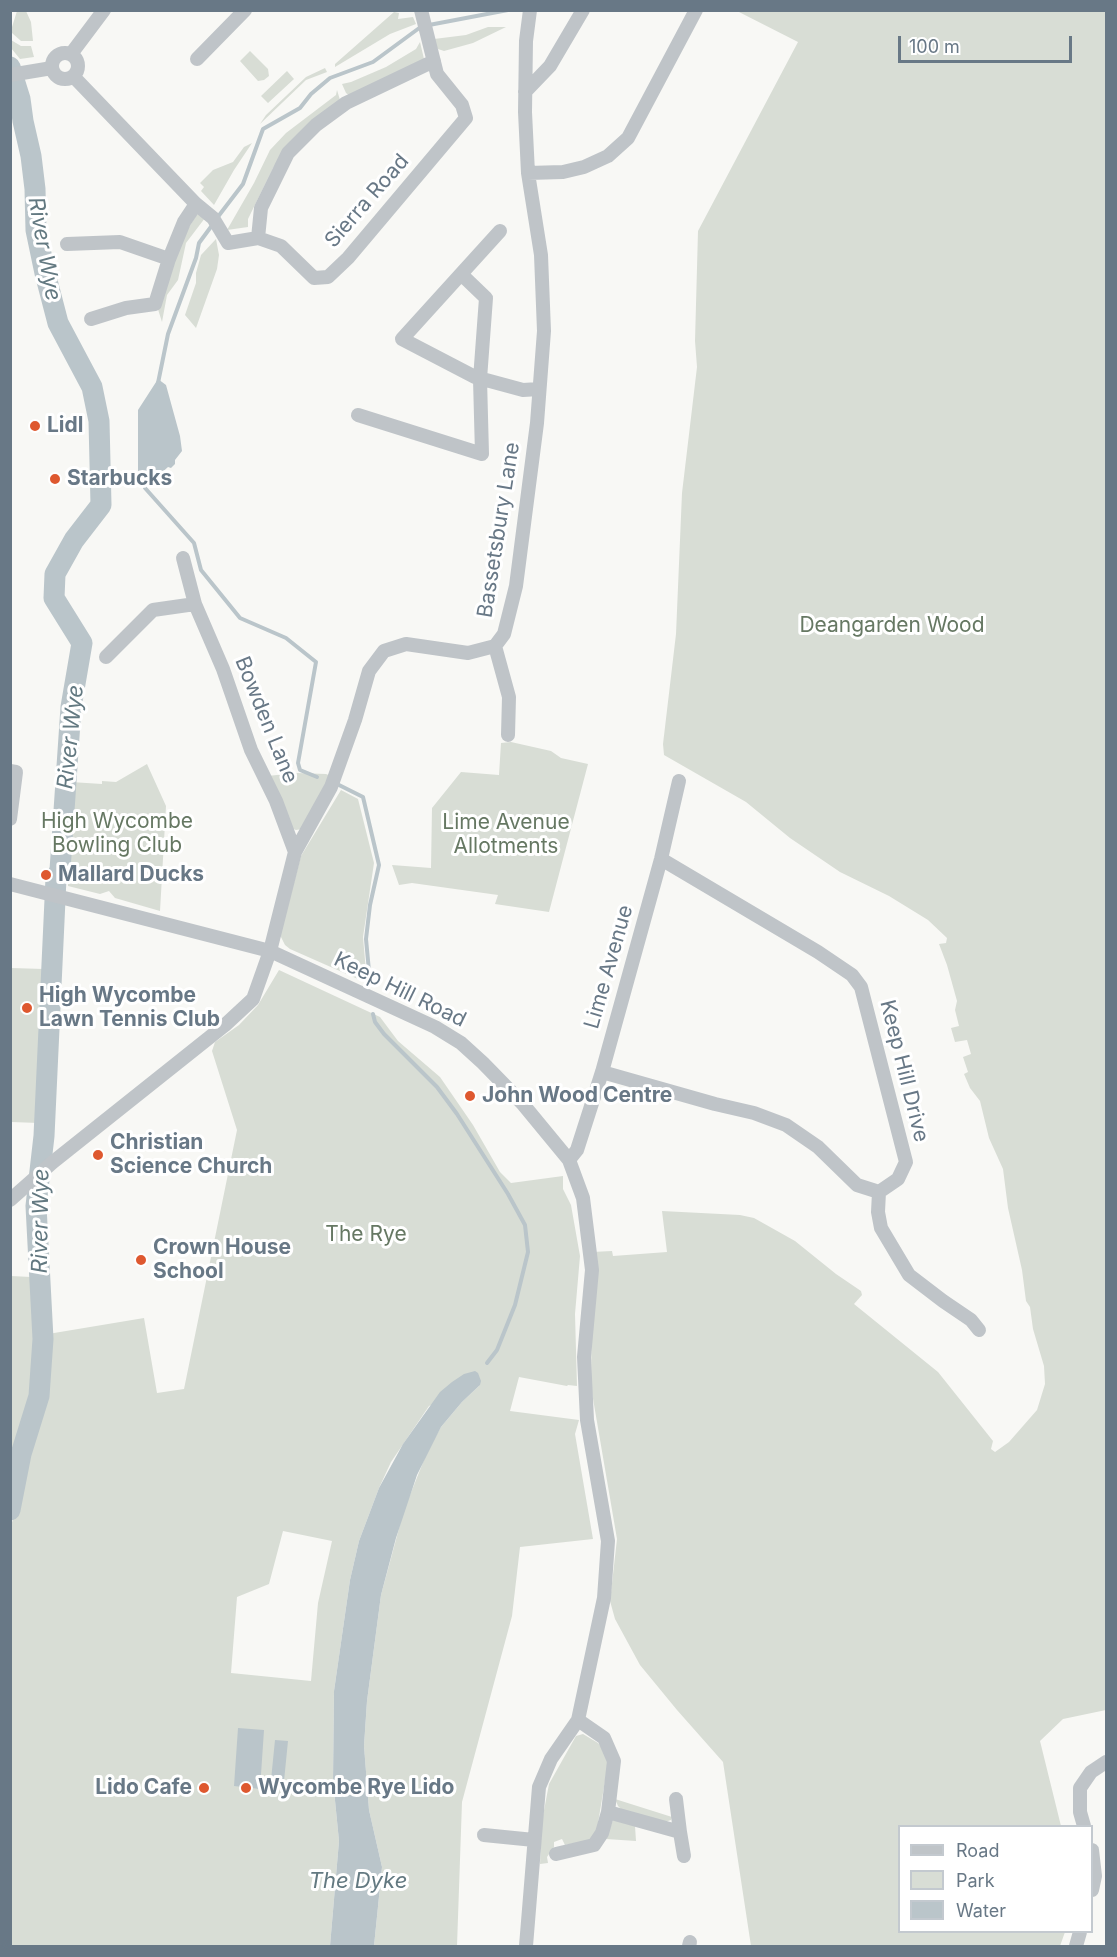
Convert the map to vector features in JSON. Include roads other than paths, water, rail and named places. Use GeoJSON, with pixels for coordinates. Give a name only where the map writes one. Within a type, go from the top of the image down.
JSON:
{"type":"FeatureCollection","features":[{"type":"Feature","properties":{"kind":"street"},"geometry":{"type":"LineString","coordinates":[[52,68],[57,56],[71,54],[104,10]]}},
{"type":"Feature","properties":{"kind":"street"},"geometry":{"type":"LineString","coordinates":[[197,59],[245,10]]}},
{"type":"Feature","properties":{"kind":"street","name":"Bassetsbury Lane"},"geometry":{"type":"LineString","coordinates":[[10,1200],[53,1162],[225,1025],[254,999],[270,951],[294,852],[331,787],[355,720],[369,671],[384,651],[406,644],[468,653],[495,646],[504,634],[516,586],[537,423],[544,331],[541,255],[528,173],[525,92],[526,41],[530,10]]}},
{"type":"Feature","properties":{"kind":"street"},"geometry":{"type":"LineString","coordinates":[[525,92],[550,66],[583,10]]}},
{"type":"Feature","properties":{"kind":"street"},"geometry":{"type":"LineString","coordinates":[[528,173],[563,172],[584,167],[608,156],[628,138],[696,10]]}},
{"type":"Feature","properties":{"kind":"street","name":"Sierra Road"},"geometry":{"type":"LineString","coordinates":[[258,237],[281,246],[314,278],[328,277],[348,258],[466,118],[462,105],[437,74],[422,13]]}},
{"type":"Feature","properties":{"kind":"street"},"geometry":{"type":"LineString","coordinates":[[52,68],[60,78],[67,79],[74,76],[78,65],[71,54]]}},
{"type":"Feature","properties":{"kind":"street"},"geometry":{"type":"LineString","coordinates":[[74,76],[196,204],[213,218],[228,243],[258,237],[261,208],[288,153],[309,132],[346,103],[434,61]]}},
{"type":"Feature","properties":{"kind":"street"},"geometry":{"type":"LineString","coordinates":[[10,75],[52,68]]}},
{"type":"Feature","properties":{"kind":"street"},"geometry":{"type":"LineString","coordinates":[[90,319],[126,308],[155,304],[169,259],[184,222],[196,204]]}},
{"type":"Feature","properties":{"kind":"street"},"geometry":{"type":"LineString","coordinates":[[500,231],[402,339],[480,379],[523,390],[539,389]]}},
{"type":"Feature","properties":{"kind":"street"},"geometry":{"type":"LineString","coordinates":[[67,244],[120,242],[169,259]]}},
{"type":"Feature","properties":{"kind":"street"},"geometry":{"type":"LineString","coordinates":[[358,415],[482,454],[480,379],[486,298],[461,274]]}},
{"type":"Feature","properties":{"kind":"street","name":"Bowden Lane"},"geometry":{"type":"LineString","coordinates":[[183,558],[195,604],[223,669],[251,750],[276,801],[294,852]]}},
{"type":"Feature","properties":{"kind":"street"},"geometry":{"type":"LineString","coordinates":[[106,657],[153,610],[195,604]]}},
{"type":"Feature","properties":{"kind":"street"},"geometry":{"type":"LineString","coordinates":[[495,646],[509,697],[508,735]]}},
{"type":"Feature","properties":{"kind":"street"},"geometry":{"type":"LineString","coordinates":[[10,771],[16,772],[10,819]]}},
{"type":"Feature","properties":{"kind":"street","name":"Lime Avenue"},"geometry":{"type":"LineString","coordinates":[[569,1160],[577,1150],[602,1072],[679,780]]}},
{"type":"Feature","properties":{"kind":"street","name":"Keep Hill Drive"},"geometry":{"type":"LineString","coordinates":[[660,859],[818,952],[852,975],[861,987],[906,1162],[898,1179],[879,1192]]}},
{"type":"Feature","properties":{"kind":"street","name":"Keep Hill Road"},"geometry":{"type":"LineString","coordinates":[[11,884],[270,951],[435,1027],[461,1042],[483,1063],[522,1103],[569,1160],[583,1198],[592,1270],[584,1357],[587,1420],[608,1541],[604,1598],[578,1720]]}},
{"type":"Feature","properties":{"kind":"street"},"geometry":{"type":"LineString","coordinates":[[602,1072],[754,1113],[786,1125],[818,1148],[857,1185],[879,1192],[878,1212],[881,1228],[909,1275],[972,1320],[979,1330]]}},
{"type":"Feature","properties":{"kind":"street"},"geometry":{"type":"LineString","coordinates":[[526,1947],[539,1787],[551,1759],[578,1720],[604,1738],[614,1761],[608,1812],[602,1833],[594,1845],[556,1854]]}},
{"type":"Feature","properties":{"kind":"street"},"geometry":{"type":"LineString","coordinates":[[1083,1825],[1080,1812],[1080,1788],[1090,1773],[1104,1767]]}},
{"type":"Feature","properties":{"kind":"street"},"geometry":{"type":"LineString","coordinates":[[676,1799],[684,1856]]}},
{"type":"Feature","properties":{"kind":"street"},"geometry":{"type":"LineString","coordinates":[[608,1812],[680,1832]]}},
{"type":"Feature","properties":{"kind":"street"},"geometry":{"type":"LineString","coordinates":[[484,1835],[534,1840]]}},
{"type":"Feature","properties":{"kind":"street"},"geometry":{"type":"LineString","coordinates":[[1093,1859],[1095,1876],[1093,1885]]}},
{"type":"Feature","properties":{"kind":"water"},"geometry":{"type":"Polygon","coordinates":[[[158,379],[166,385],[182,451],[171,468],[168,467],[145,488],[138,472],[138,410],[158,379]]]}},
{"type":"Feature","properties":{"kind":"water","name":"The Dyke"},"geometry":{"type":"Polygon","coordinates":[[[475,1371],[481,1381],[480,1385],[441,1427],[417,1475],[396,1538],[381,1595],[367,1701],[364,1746],[369,1810],[382,1867],[374,1946],[330,1946],[339,1841],[333,1780],[334,1691],[350,1580],[359,1541],[379,1488],[403,1444],[440,1392],[464,1374],[475,1371]]]}},
{"type":"Feature","properties":{"kind":"water"},"geometry":{"type":"Polygon","coordinates":[[[238,1728],[264,1730],[260,1789],[234,1786],[238,1728]]]}},
{"type":"Feature","properties":{"kind":"water"},"geometry":{"type":"Polygon","coordinates":[[[275,1740],[288,1741],[284,1781],[271,1780],[275,1740]]]}},
{"type":"Feature","properties":{"kind":"waterway"},"geometry":{"type":"LineString","coordinates":[[429,25],[508,10]]}},
{"type":"Feature","properties":{"kind":"waterway"},"geometry":{"type":"LineString","coordinates":[[217,218],[243,184],[263,129],[300,108],[311,94],[330,78],[373,62],[422,26]]}},
{"type":"Feature","properties":{"kind":"waterway","name":"River Wye"},"geometry":{"type":"LineString","coordinates":[[10,67],[20,99],[31,156],[36,230],[45,273],[58,323],[92,387],[99,421],[101,505],[74,540],[55,574],[54,598],[82,643],[71,707],[60,870],[56,878],[44,1136],[36,1206],[43,1339],[39,1396],[21,1454],[10,1510]]}},
{"type":"Feature","properties":{"kind":"waterway"},"geometry":{"type":"LineString","coordinates":[[158,383],[168,334],[196,258],[199,243],[213,224]]}},
{"type":"Feature","properties":{"kind":"waterway"},"geometry":{"type":"LineString","coordinates":[[145,483],[145,488],[194,543],[201,570],[240,618],[286,638],[316,662],[298,763],[300,770],[317,777]]}},
{"type":"Feature","properties":{"kind":"waterway"},"geometry":{"type":"LineString","coordinates":[[337,784],[363,797],[379,865],[370,905],[366,939],[370,982]]}},
{"type":"Feature","properties":{"kind":"waterway"},"geometry":{"type":"LineString","coordinates":[[373,1014],[375,1022],[384,1034],[437,1087],[457,1114],[525,1225],[528,1252],[515,1305],[497,1350],[487,1363]]}},
{"type":"Feature","properties":{"kind":"place","name":"Lidl"},"geometry":{"type":"Point","coordinates":[35,426]}},
{"type":"Feature","properties":{"kind":"place","name":"Starbucks"},"geometry":{"type":"Point","coordinates":[55,479]}},
{"type":"Feature","properties":{"kind":"place","name":"Mallard Ducks"},"geometry":{"type":"Point","coordinates":[46,875]}},
{"type":"Feature","properties":{"kind":"place","name":"High Wycombe Lawn Tennis Club"},"geometry":{"type":"Point","coordinates":[27,1008]}},
{"type":"Feature","properties":{"kind":"place","name":"John Wood Centre"},"geometry":{"type":"Point","coordinates":[470,1096]}},
{"type":"Feature","properties":{"kind":"place","name":"Christian Science Church"},"geometry":{"type":"Point","coordinates":[98,1155]}},
{"type":"Feature","properties":{"kind":"place","name":"Crown House School"},"geometry":{"type":"Point","coordinates":[141,1260]}},
{"type":"Feature","properties":{"kind":"place","name":"Lido Cafe"},"geometry":{"type":"Point","coordinates":[204,1788]}},
{"type":"Feature","properties":{"kind":"place","name":"Wycombe Rye Lido"},"geometry":{"type":"Point","coordinates":[246,1788]}},
{"type":"Feature","properties":{"kind":"park label","name":"Deangarden Wood"},"geometry":{"type":"Point","coordinates":[892,626]}},
{"type":"Feature","properties":{"kind":"park label","name":"High Wycombe Bowling Club"},"geometry":{"type":"Point","coordinates":[117,834]}},
{"type":"Feature","properties":{"kind":"park label","name":"Lime Avenue Allotments"},"geometry":{"type":"Point","coordinates":[506,835]}},
{"type":"Feature","properties":{"kind":"park label","name":"The Rye"},"geometry":{"type":"Point","coordinates":[366,1235]}}]}
